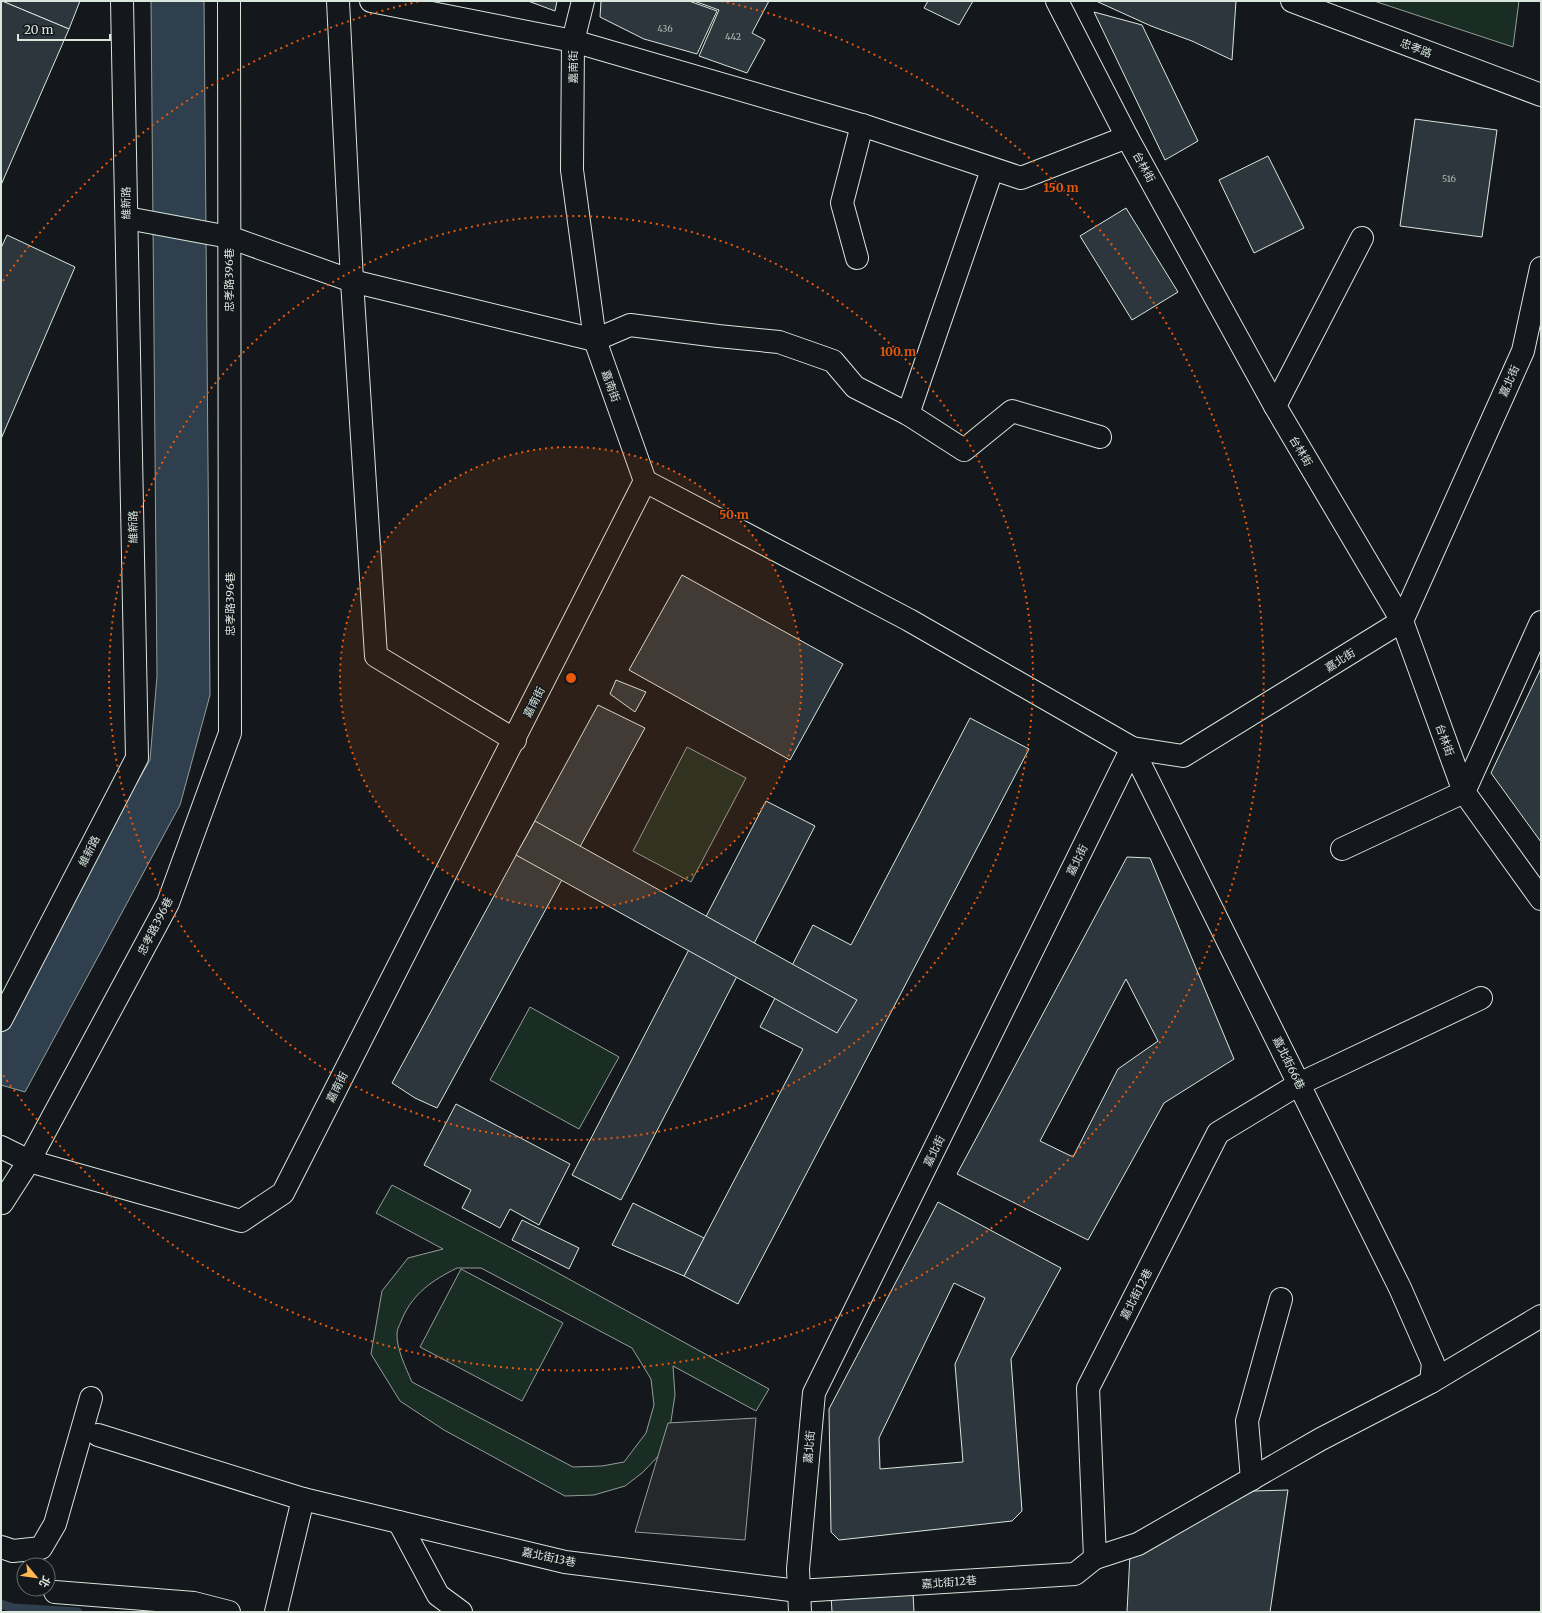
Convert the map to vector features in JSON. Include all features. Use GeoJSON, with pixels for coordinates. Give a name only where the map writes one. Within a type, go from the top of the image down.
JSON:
{"type":"FeatureCollection","features":[{"type":"Feature","properties":{"kind":"street","name":"維新路"},"geometry":{"type":"LineString","coordinates":[[1,1020],[137,758],[122,1]]}},
{"type":"Feature","properties":{"kind":"street","name":"忠孝路396巷"},"geometry":{"type":"LineString","coordinates":[[2,1204],[29,1161],[168,903],[230,733],[229,1]]}},
{"type":"Feature","properties":{"kind":"street"},"geometry":{"type":"LineString","coordinates":[[338,1],[352,281],[376,656],[515,740]]}},
{"type":"Feature","properties":{"kind":"street"},"geometry":{"type":"LineString","coordinates":[[371,1],[573,41],[862,125],[992,170],[1021,178],[1128,137]]}},
{"type":"Feature","properties":{"kind":"street","name":"嘉南街"},"geometry":{"type":"LineString","coordinates":[[1,1147],[29,1161],[241,1221],[283,1193],[515,740],[645,481],[595,340],[572,170],[573,41],[583,1]]}},
{"type":"Feature","properties":{"kind":"street","name":"台林街"},"geometry":{"type":"LineString","coordinates":[[1057,1],[1128,137],[1275,406],[1402,621],[1464,792],[1541,899]]}},
{"type":"Feature","properties":{"kind":"street","name":"忠孝路"},"geometry":{"type":"LineString","coordinates":[[1292,1],[1541,95]]}},
{"type":"Feature","properties":{"kind":"street"},"geometry":{"type":"LineString","coordinates":[[857,258],[842,203],[862,125]]}},
{"type":"Feature","properties":{"kind":"street"},"geometry":{"type":"LineString","coordinates":[[908,414],[992,170]]}},
{"type":"Feature","properties":{"kind":"street"},"geometry":{"type":"LineString","coordinates":[[127,218],[229,237],[352,281],[595,340],[630,325],[779,342],[833,361],[855,387],[908,414],[964,450],[1012,411],[1100,437]]}},
{"type":"Feature","properties":{"kind":"street"},"geometry":{"type":"LineString","coordinates":[[1275,406],[1362,238]]}},
{"type":"Feature","properties":{"kind":"street","name":"嘉北街"},"geometry":{"type":"LineString","coordinates":[[799,1602],[798,1570],[814,1393],[1132,748],[1183,756],[1402,621],[1523,351],[1541,268]]}},
{"type":"Feature","properties":{"kind":"street"},"geometry":{"type":"LineString","coordinates":[[645,481],[909,620],[1132,748]]}},
{"type":"Feature","properties":{"kind":"street"},"geometry":{"type":"LineString","coordinates":[[1342,849],[1464,792],[1541,622]]}},
{"type":"Feature","properties":{"kind":"street","name":"嘉北街66巷"},"geometry":{"type":"LineString","coordinates":[[1132,748],[1400,1288],[1433,1363],[1431,1382]]}},
{"type":"Feature","properties":{"kind":"street","name":"嘉北街12巷"},"geometry":{"type":"LineString","coordinates":[[1095,1558],[1088,1388],[1218,1133],[1299,1084],[1481,998]]}},
{"type":"Feature","properties":{"kind":"street"},"geometry":{"type":"LineString","coordinates":[[1252,1479],[1247,1421],[1281,1299]]}},
{"type":"Feature","properties":{"kind":"street","name":"嘉北街12巷"},"geometry":{"type":"LineString","coordinates":[[799,1602],[1075,1574],[1095,1558],[1138,1544],[1321,1439],[1431,1382],[1541,1316]]}},
{"type":"Feature","properties":{"kind":"street"},"geometry":{"type":"LineString","coordinates":[[1,1547],[13,1551],[41,1548],[54,1524],[91,1398]]}},
{"type":"Feature","properties":{"kind":"street","name":"嘉北街13巷"},"geometry":{"type":"LineString","coordinates":[[98,1435],[304,1499],[565,1562],[799,1602]]}},
{"type":"Feature","properties":{"kind":"street"},"geometry":{"type":"LineString","coordinates":[[276,1612],[304,1499]]}},
{"type":"Feature","properties":{"kind":"street"},"geometry":{"type":"LineString","coordinates":[[399,1522],[438,1595],[462,1612]]}},
{"type":"Feature","properties":{"kind":"street"},"geometry":{"type":"LineString","coordinates":[[56,1592],[194,1603],[229,1612]]}},
{"type":"Feature","properties":{"kind":"green space"},"geometry":{"type":"Polygon","coordinates":[[[1374,1],[1519,1],[1513,47],[1374,1]]]}},
{"type":"Feature","properties":{"kind":"green space"},"geometry":{"type":"Polygon","coordinates":[[[687,747],[746,778],[691,882],[633,851],[687,747]]]}},
{"type":"Feature","properties":{"kind":"green space"},"geometry":{"type":"Polygon","coordinates":[[[530,1007],[619,1057],[579,1129],[490,1080],[530,1007]]]}},
{"type":"Feature","properties":{"kind":"green space"},"geometry":{"type":"Polygon","coordinates":[[[392,1185],[536,1261],[769,1389],[756,1411],[673,1366],[675,1395],[667,1447],[642,1473],[625,1486],[594,1495],[565,1496],[444,1430],[400,1401],[371,1354],[382,1291],[408,1258],[443,1249],[376,1213],[392,1185]],[[457,1268],[448,1273],[425,1288],[407,1310],[398,1329],[397,1339],[402,1358],[412,1382],[573,1467],[602,1466],[624,1462],[646,1433],[654,1405],[651,1379],[632,1348],[481,1268],[457,1268]]]}},
{"type":"Feature","properties":{"kind":"green space"},"geometry":{"type":"Polygon","coordinates":[[[461,1269],[563,1323],[522,1401],[420,1347],[461,1269]]]}},
{"type":"Feature","properties":{"kind":"shaded area"},"geometry":{"type":"Polygon","coordinates":[[[756,1418],[745,1540],[635,1532],[668,1423],[756,1418]]]}},
{"type":"Feature","properties":{"kind":"water"},"geometry":{"type":"Polygon","coordinates":[[[151,1],[204,1],[210,695],[180,805],[25,1092],[1,1085],[1,1021],[150,760],[157,676],[151,1]]]}},
{"type":"Feature","properties":{"kind":"building"},"geometry":{"type":"Polygon","coordinates":[[[2,1],[80,1],[69,29],[2,1]]]}},
{"type":"Feature","properties":{"kind":"building"},"geometry":{"type":"Polygon","coordinates":[[[2,1],[69,29],[1,185],[1,5],[2,1]]]}},
{"type":"Feature","properties":{"kind":"building"},"geometry":{"type":"Polygon","coordinates":[[[528,1],[557,1],[555,11],[528,1]]]}},
{"type":"Feature","properties":{"kind":"building"},"geometry":{"type":"Polygon","coordinates":[[[601,1],[689,1],[717,11],[697,54],[644,39],[600,17],[601,1]]]}},
{"type":"Feature","properties":{"kind":"building"},"geometry":{"type":"Polygon","coordinates":[[[694,1],[769,1],[752,33],[765,40],[747,73],[699,56],[719,10],[694,1]]]}},
{"type":"Feature","properties":{"kind":"building"},"geometry":{"type":"Polygon","coordinates":[[[928,1],[973,1],[959,25],[924,8],[928,1]]]}},
{"type":"Feature","properties":{"kind":"building"},"geometry":{"type":"Polygon","coordinates":[[[1096,1],[1236,1],[1232,60],[1192,41],[1151,26],[1096,1]]]}},
{"type":"Feature","properties":{"kind":"building"},"geometry":{"type":"Polygon","coordinates":[[[1094,12],[1142,25],[1198,141],[1165,160],[1094,12]]]}},
{"type":"Feature","properties":{"kind":"building"},"geometry":{"type":"Polygon","coordinates":[[[1415,119],[1497,130],[1482,237],[1400,226],[1415,119]]]}},
{"type":"Feature","properties":{"kind":"building"},"geometry":{"type":"Polygon","coordinates":[[[1268,156],[1304,228],[1254,253],[1219,180],[1268,156]]]}},
{"type":"Feature","properties":{"kind":"building"},"geometry":{"type":"Polygon","coordinates":[[[1126,208],[1178,292],[1132,320],[1080,236],[1126,208]]]}},
{"type":"Feature","properties":{"kind":"building"},"geometry":{"type":"Polygon","coordinates":[[[7,235],[75,267],[1,439],[1,248],[7,235]]]}},
{"type":"Feature","properties":{"kind":"building"},"geometry":{"type":"Polygon","coordinates":[[[682,575],[843,664],[790,760],[629,670],[682,575]]]}},
{"type":"Feature","properties":{"kind":"building"},"geometry":{"type":"Polygon","coordinates":[[[1541,668],[1541,842],[1491,773],[1541,668]]]}},
{"type":"Feature","properties":{"kind":"building"},"geometry":{"type":"Polygon","coordinates":[[[616,680],[646,692],[635,712],[610,694],[616,680]]]}},
{"type":"Feature","properties":{"kind":"building"},"geometry":{"type":"Polygon","coordinates":[[[598,705],[645,728],[437,1108],[415,1098],[392,1083],[598,705]]]}},
{"type":"Feature","properties":{"kind":"building"},"geometry":{"type":"Polygon","coordinates":[[[970,718],[1029,749],[738,1304],[684,1276],[803,1049],[760,1027],[813,925],[851,945],[970,718]]]}},
{"type":"Feature","properties":{"kind":"building"},"geometry":{"type":"Polygon","coordinates":[[[766,801],[815,826],[621,1200],[572,1175],[766,801]]]}},
{"type":"Feature","properties":{"kind":"building"},"geometry":{"type":"Polygon","coordinates":[[[535,821],[857,1000],[837,1033],[516,855],[535,821]]]}},
{"type":"Feature","properties":{"kind":"building"},"geometry":{"type":"Polygon","coordinates":[[[1127,857],[1150,858],[1234,1059],[1164,1103],[1088,1240],[957,1174],[1127,857]],[[1126,979],[1040,1141],[1073,1157],[1118,1069],[1158,1041],[1126,979]]]}},
{"type":"Feature","properties":{"kind":"building"},"geometry":{"type":"Polygon","coordinates":[[[456,1104],[570,1164],[539,1225],[510,1209],[500,1228],[462,1208],[471,1190],[424,1165],[456,1104]]]}},
{"type":"Feature","properties":{"kind":"building"},"geometry":{"type":"Polygon","coordinates":[[[938,1202],[1061,1268],[1011,1359],[1022,1511],[1012,1521],[839,1540],[831,1532],[829,1409],[938,1202]],[[954,1283],[879,1438],[880,1469],[963,1462],[955,1364],[985,1298],[954,1283]]]}},
{"type":"Feature","properties":{"kind":"building"},"geometry":{"type":"Polygon","coordinates":[[[633,1203],[704,1238],[684,1276],[612,1245],[633,1203]]]}},
{"type":"Feature","properties":{"kind":"building"},"geometry":{"type":"Polygon","coordinates":[[[522,1220],[579,1248],[569,1269],[512,1240],[522,1220]]]}},
{"type":"Feature","properties":{"kind":"building"},"geometry":{"type":"Polygon","coordinates":[[[1288,1490],[1270,1612],[1127,1612],[1130,1554],[1254,1491],[1288,1490]]]}},
{"type":"Feature","properties":{"kind":"building"},"geometry":{"type":"Polygon","coordinates":[[[913,1593],[914,1612],[832,1612],[831,1595],[913,1593]]]}},
{"type":"Feature","properties":{"kind":"waterway"},"geometry":{"type":"LineString","coordinates":[[1,1604],[13,1608],[78,1612]]}}]}
